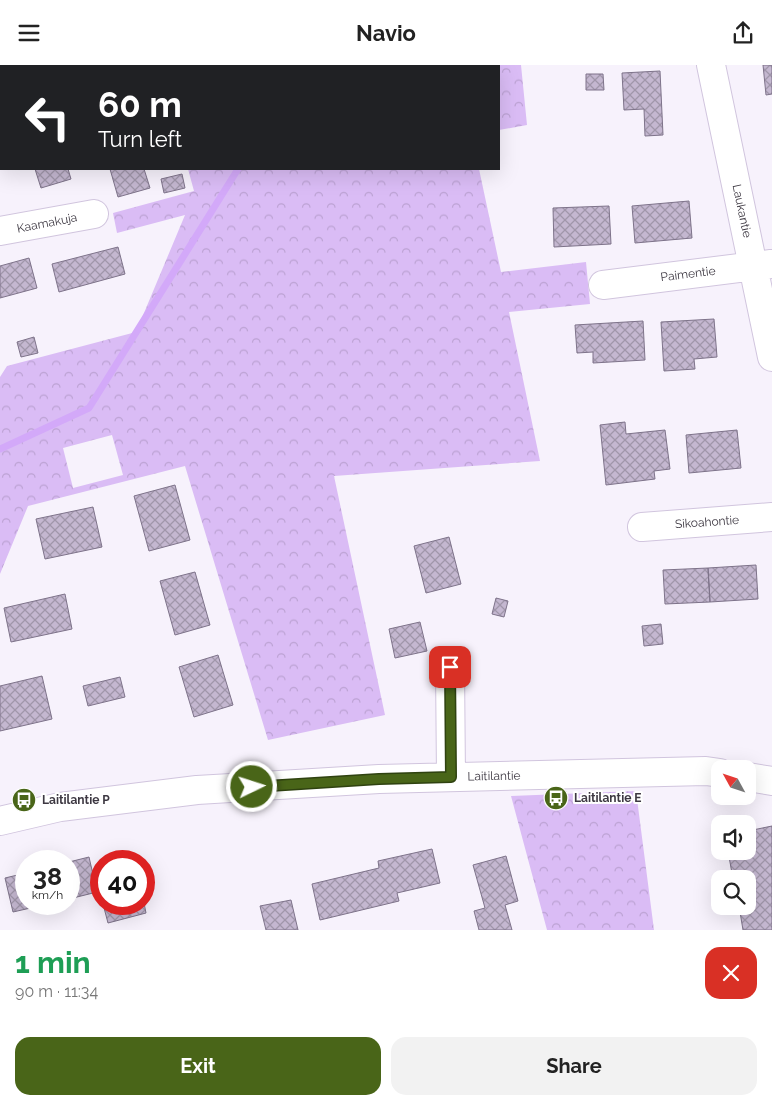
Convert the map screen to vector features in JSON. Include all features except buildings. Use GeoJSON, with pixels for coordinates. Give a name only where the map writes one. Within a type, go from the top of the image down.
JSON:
{"type":"FeatureCollection","features":[{"type":"Feature","properties":{"kind":"street","name":"Laukantie"},"geometry":{"type":"LineString","coordinates":[[712,65],[763,265],[772,357]]}},
{"type":"Feature","properties":{"kind":"street","name":"Kaamakuja"},"geometry":{"type":"LineString","coordinates":[[0,231],[94,214]]}},
{"type":"Feature","properties":{"kind":"street","name":"Paimentie"},"geometry":{"type":"LineString","coordinates":[[603,285],[763,265]]}},
{"type":"Feature","properties":{"kind":"street","name":"Sikoahontie"},"geometry":{"type":"LineString","coordinates":[[642,527],[772,517]]}},
{"type":"Feature","properties":{"kind":"street"},"geometry":{"type":"LineString","coordinates":[[450,667],[451,777]]}},
{"type":"Feature","properties":{"kind":"street","name":"Laitilantie"},"geometry":{"type":"LineString","coordinates":[[0,821],[60,807],[197,790],[379,779],[697,771],[711,772]]}},
{"type":"Feature","properties":{"kind":"street"},"geometry":{"type":"LineString","coordinates":[[756,778],[772,781]]}},
{"type":"Feature","properties":{"kind":"green space"},"geometry":{"type":"Polygon","coordinates":[[[500,65],[521,65],[527,125],[500,130],[500,65]]]}},
{"type":"Feature","properties":{"kind":"green space"},"geometry":{"type":"Polygon","coordinates":[[[188,170],[479,170],[501,272],[586,262],[590,304],[509,312],[540,461],[334,476],[385,715],[268,740],[185,466],[28,506],[0,574],[0,377],[7,366],[136,332],[185,215],[117,233],[113,213],[194,191],[188,170]],[[112,435],[63,448],[73,488],[123,475],[112,435]]]}},
{"type":"Feature","properties":{"kind":"green space"},"geometry":{"type":"Polygon","coordinates":[[[636,791],[654,930],[547,930],[511,796],[636,791]]]}},
{"type":"Feature","properties":{"kind":"waterway"},"geometry":{"type":"LineString","coordinates":[[0,449],[89,408],[237,170]]}},
{"type":"Feature","properties":{"kind":"place","name":"Laitilantie E"},"geometry":{"type":"Point","coordinates":[556,798]}},
{"type":"Feature","properties":{"kind":"place","name":"Laitilantie P"},"geometry":{"type":"Point","coordinates":[24,800]}},
{"type":"Feature","properties":{"kind":"route"},"geometry":{"type":"LineString","coordinates":[[252,787],[379,779],[451,777],[450,667]]}}]}
